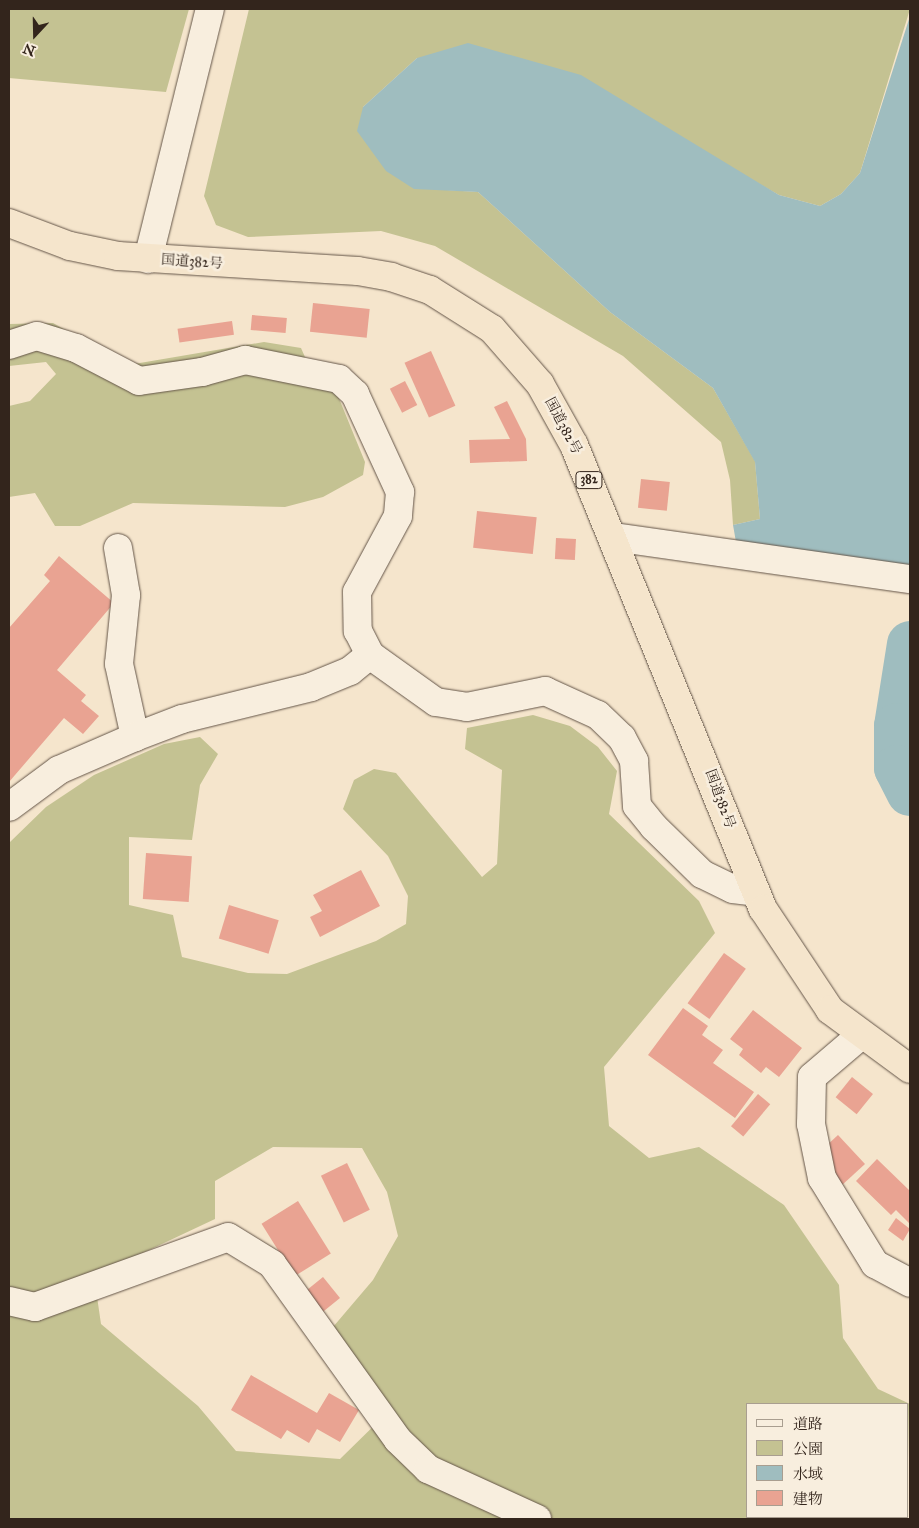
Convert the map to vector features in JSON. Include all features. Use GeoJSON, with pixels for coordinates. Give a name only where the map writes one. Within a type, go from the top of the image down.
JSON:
{"type":"FeatureCollection","features":[{"type":"Feature","properties":{"kind":"highway","name":"国道382号"},"geometry":{"type":"LineString","coordinates":[[9,223],[70,246],[148,259],[358,271],[430,290],[468,310],[516,352],[540,384],[574,445],[614,537],[756,892],[810,982],[830,1010],[860,1036],[910,1069]]}},
{"type":"Feature","properties":{"kind":"street"},"geometry":{"type":"LineString","coordinates":[[148,259],[210,9]]}},
{"type":"Feature","properties":{"kind":"street"},"geometry":{"type":"LineString","coordinates":[[9,345],[38,336],[76,348],[139,381],[202,372],[246,360],[339,379],[355,394],[400,492],[395,523],[357,592],[358,631],[370,655],[436,702],[467,707],[545,691],[598,716],[622,738],[634,761],[637,806],[654,828],[702,874],[733,889],[756,892]]}},
{"type":"Feature","properties":{"kind":"street"},"geometry":{"type":"LineString","coordinates":[[614,537],[910,579]]}},
{"type":"Feature","properties":{"kind":"street"},"geometry":{"type":"LineString","coordinates":[[118,548],[126,595],[119,664],[135,737]]}},
{"type":"Feature","properties":{"kind":"street"},"geometry":{"type":"LineString","coordinates":[[9,807],[59,770],[135,737],[182,719],[311,687],[350,671],[370,655]]}},
{"type":"Feature","properties":{"kind":"street"},"geometry":{"type":"LineString","coordinates":[[860,1036],[812,1077],[811,1124],[822,1178],[875,1264],[910,1284]]}},
{"type":"Feature","properties":{"kind":"street"},"geometry":{"type":"LineString","coordinates":[[9,1301],[35,1307],[228,1236],[272,1264],[398,1440],[428,1469],[538,1519]]}},
{"type":"Feature","properties":{"kind":"green space"},"geometry":{"type":"Polygon","coordinates":[[[9,9],[189,9],[166,92],[9,78],[9,9]]]}},
{"type":"Feature","properties":{"kind":"green space"},"geometry":{"type":"Polygon","coordinates":[[[249,9],[910,9],[860,173],[841,194],[820,206],[779,195],[710,156],[417,58],[363,107],[447,190],[478,192],[610,312],[713,388],[755,461],[760,519],[733,525],[730,480],[721,442],[623,356],[435,246],[381,231],[248,237],[216,225],[204,196],[249,9]]]}},
{"type":"Feature","properties":{"kind":"green space"},"geometry":{"type":"Polygon","coordinates":[[[53,323],[128,365],[264,342],[301,348],[316,382],[338,396],[365,462],[363,475],[323,497],[285,507],[133,503],[80,526],[55,526],[35,493],[9,497],[9,406],[30,401],[56,374],[46,362],[9,366],[9,324],[53,323]]]}},
{"type":"Feature","properties":{"kind":"green space"},"geometry":{"type":"Polygon","coordinates":[[[533,715],[570,726],[598,747],[617,771],[609,814],[699,901],[715,933],[604,1067],[609,1126],[649,1158],[699,1147],[784,1205],[839,1285],[843,1338],[878,1389],[908,1403],[746,1403],[746,1518],[776,1518],[773,1519],[9,1519],[9,843],[46,807],[94,775],[164,744],[200,737],[218,754],[200,785],[192,840],[129,837],[129,905],[173,915],[182,957],[248,973],[287,974],[376,941],[406,924],[408,896],[388,856],[343,809],[354,780],[374,769],[396,773],[482,877],[497,864],[502,770],[465,749],[467,728],[533,715]],[[273,1147],[215,1181],[215,1219],[94,1276],[101,1324],[198,1406],[236,1451],[340,1459],[390,1410],[333,1327],[373,1280],[398,1236],[387,1192],[362,1148],[273,1147]]]}},
{"type":"Feature","properties":{"kind":"green space"},"geometry":{"type":"Polygon","coordinates":[[[909,1404],[910,1404],[910,1514],[909,1459],[909,1404]]]}},
{"type":"Feature","properties":{"kind":"water"},"geometry":{"type":"Polygon","coordinates":[[[910,16],[910,566],[736,542],[733,525],[760,519],[755,462],[713,388],[610,312],[478,192],[414,189],[386,171],[357,131],[363,107],[417,58],[468,43],[581,75],[779,195],[820,206],[841,194],[860,173],[910,16]]]}},
{"type":"Feature","properties":{"kind":"building"},"geometry":{"type":"Polygon","coordinates":[[[313,303],[370,309],[367,338],[310,332],[313,303]]]}},
{"type":"Feature","properties":{"kind":"building"},"geometry":{"type":"Polygon","coordinates":[[[252,315],[287,318],[286,333],[251,330],[252,315]]]}},
{"type":"Feature","properties":{"kind":"building"},"geometry":{"type":"Polygon","coordinates":[[[232,321],[234,335],[179,343],[178,329],[232,321]]]}},
{"type":"Feature","properties":{"kind":"building"},"geometry":{"type":"Polygon","coordinates":[[[431,351],[455,406],[429,418],[405,363],[431,351]]]}},
{"type":"Feature","properties":{"kind":"building"},"geometry":{"type":"Polygon","coordinates":[[[405,381],[417,405],[402,413],[390,389],[405,381]]]}},
{"type":"Feature","properties":{"kind":"building"},"geometry":{"type":"Polygon","coordinates":[[[507,401],[526,439],[527,461],[470,463],[469,440],[510,439],[494,407],[507,401]]]}},
{"type":"Feature","properties":{"kind":"building"},"geometry":{"type":"Polygon","coordinates":[[[641,479],[670,482],[667,511],[638,508],[641,479]]]}},
{"type":"Feature","properties":{"kind":"building"},"geometry":{"type":"Polygon","coordinates":[[[477,511],[537,517],[533,554],[473,548],[477,511]]]}},
{"type":"Feature","properties":{"kind":"building"},"geometry":{"type":"Polygon","coordinates":[[[556,538],[576,539],[575,560],[555,559],[556,538]]]}},
{"type":"Feature","properties":{"kind":"building"},"geometry":{"type":"Polygon","coordinates":[[[59,556],[114,603],[57,670],[86,695],[81,701],[99,716],[83,734],[64,718],[9,782],[9,628],[50,581],[44,575],[59,556]]]}},
{"type":"Feature","properties":{"kind":"building"},"geometry":{"type":"Polygon","coordinates":[[[146,853],[192,856],[189,902],[143,899],[146,853]]]}},
{"type":"Feature","properties":{"kind":"building"},"geometry":{"type":"Polygon","coordinates":[[[361,870],[380,906],[320,937],[310,917],[322,911],[313,895],[361,870]]]}},
{"type":"Feature","properties":{"kind":"building"},"geometry":{"type":"Polygon","coordinates":[[[229,905],[279,920],[268,954],[219,938],[229,905]]]}},
{"type":"Feature","properties":{"kind":"building"},"geometry":{"type":"Polygon","coordinates":[[[724,953],[746,969],[709,1019],[688,1003],[724,953]]]}},
{"type":"Feature","properties":{"kind":"building"},"geometry":{"type":"Polygon","coordinates":[[[683,1008],[708,1026],[702,1035],[723,1050],[713,1063],[754,1092],[735,1118],[648,1055],[683,1008]]]}},
{"type":"Feature","properties":{"kind":"building"},"geometry":{"type":"Polygon","coordinates":[[[753,1010],[802,1048],[779,1077],[766,1067],[761,1073],[739,1055],[743,1049],[730,1039],[753,1010]]]}},
{"type":"Feature","properties":{"kind":"building"},"geometry":{"type":"Polygon","coordinates":[[[852,1077],[873,1094],[857,1114],[836,1097],[852,1077]]]}},
{"type":"Feature","properties":{"kind":"building"},"geometry":{"type":"Polygon","coordinates":[[[758,1094],[770,1104],[743,1136],[731,1126],[758,1094]]]}},
{"type":"Feature","properties":{"kind":"building"},"geometry":{"type":"Polygon","coordinates":[[[838,1135],[865,1164],[841,1186],[825,1147],[838,1135]]]}},
{"type":"Feature","properties":{"kind":"building"},"geometry":{"type":"Polygon","coordinates":[[[877,1159],[910,1191],[910,1224],[896,1210],[891,1215],[856,1181],[877,1159]]]}},
{"type":"Feature","properties":{"kind":"building"},"geometry":{"type":"Polygon","coordinates":[[[347,1163],[370,1210],[344,1222],[321,1176],[347,1163]]]}},
{"type":"Feature","properties":{"kind":"building"},"geometry":{"type":"Polygon","coordinates":[[[298,1201],[331,1254],[294,1276],[262,1224],[298,1201]]]}},
{"type":"Feature","properties":{"kind":"building"},"geometry":{"type":"Polygon","coordinates":[[[896,1218],[910,1229],[903,1241],[888,1230],[896,1218]]]}},
{"type":"Feature","properties":{"kind":"building"},"geometry":{"type":"Polygon","coordinates":[[[323,1277],[340,1298],[321,1314],[304,1293],[323,1277]]]}},
{"type":"Feature","properties":{"kind":"building"},"geometry":{"type":"Polygon","coordinates":[[[251,1375],[317,1413],[329,1393],[359,1410],[340,1442],[317,1429],[309,1443],[287,1430],[281,1439],[231,1410],[251,1375]]]}},
{"type":"Feature","properties":{"kind":"waterway"},"geometry":{"type":"LineString","coordinates":[[910,644],[897,726],[897,768],[910,793]]}}]}
